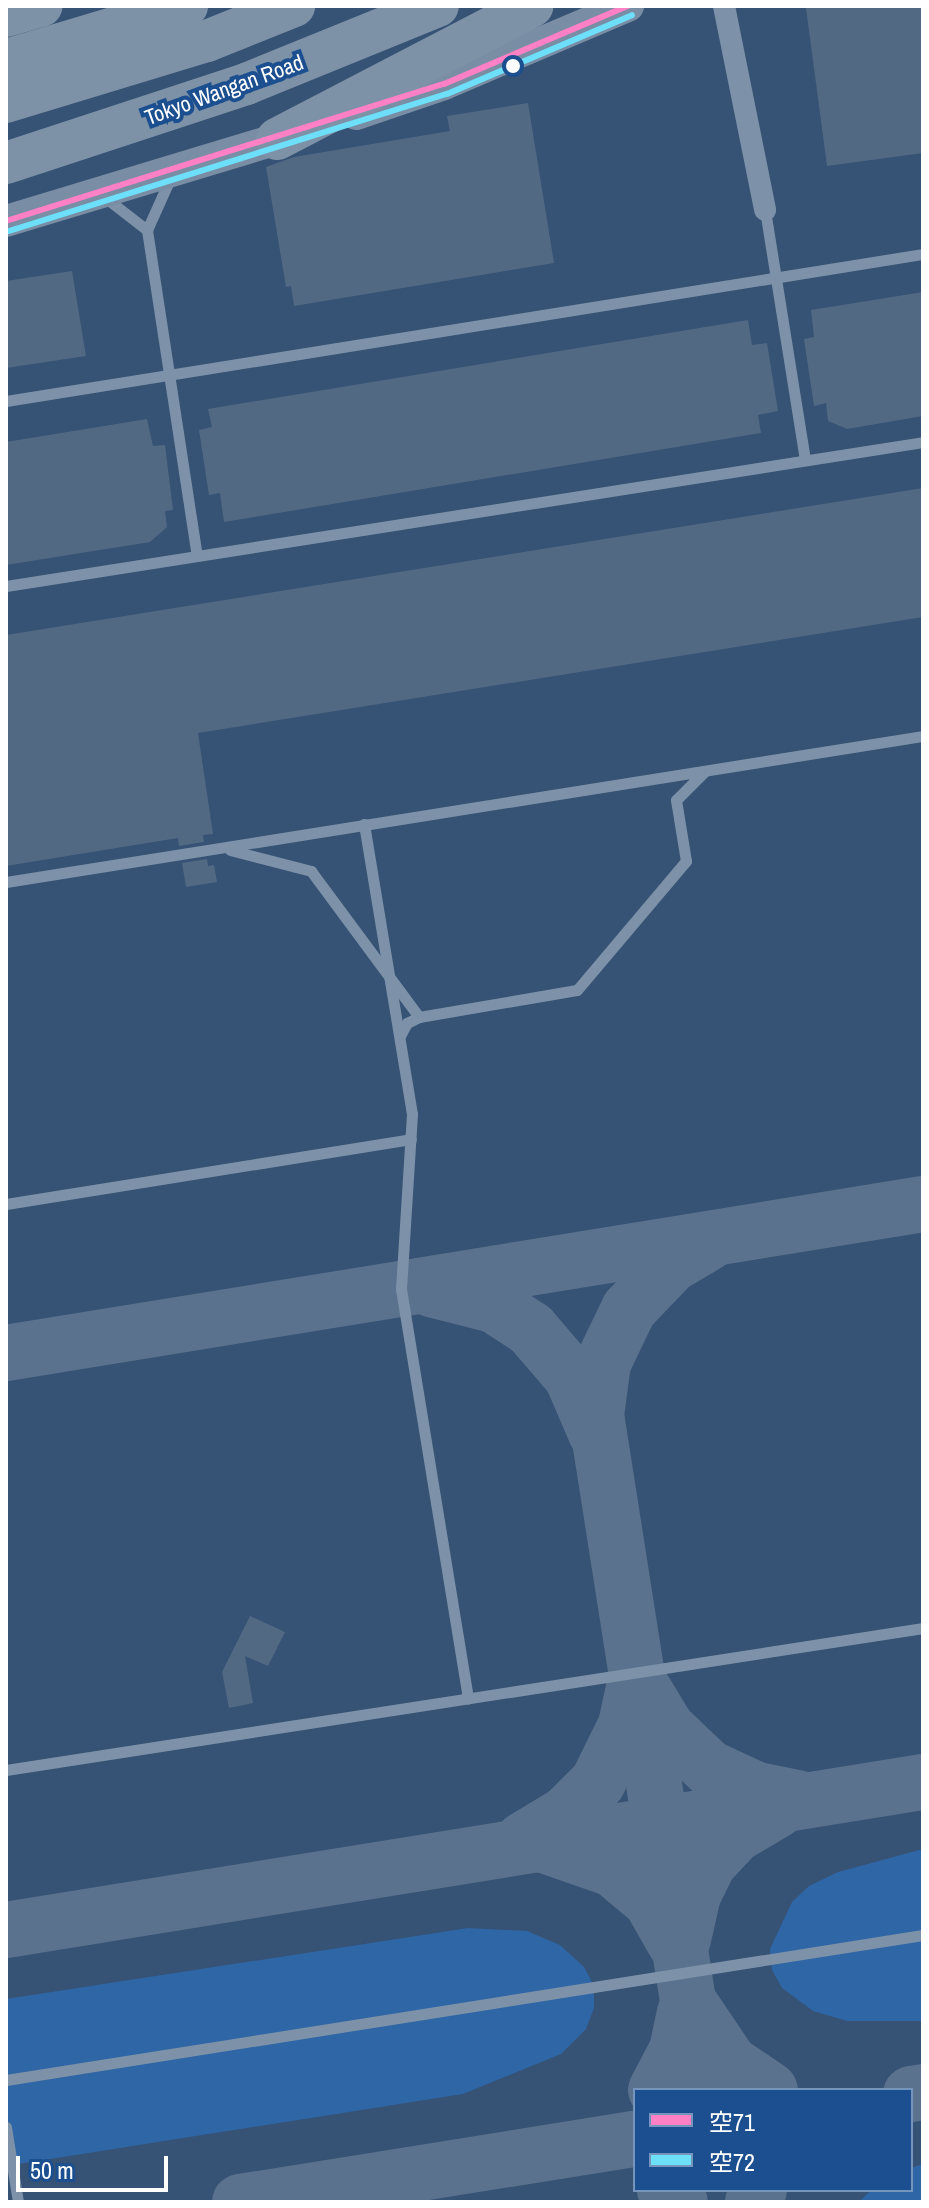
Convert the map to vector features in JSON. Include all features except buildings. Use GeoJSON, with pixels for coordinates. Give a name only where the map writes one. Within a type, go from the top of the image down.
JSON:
{"type":"FeatureCollection","features":[{"type":"Feature","properties":{"kind":"highway"},"geometry":{"type":"LineString","coordinates":[[6,16],[42,6]]}},
{"type":"Feature","properties":{"kind":"highway"},"geometry":{"type":"LineString","coordinates":[[6,60],[187,6]]}},
{"type":"Feature","properties":{"kind":"highway"},"geometry":{"type":"LineString","coordinates":[[6,102],[207,41],[294,6]]}},
{"type":"Feature","properties":{"kind":"highway","name":"Tokyo Wangan Road"},"geometry":{"type":"LineString","coordinates":[[6,163],[246,84],[438,6]]}},
{"type":"Feature","properties":{"kind":"highway"},"geometry":{"type":"LineString","coordinates":[[277,139],[533,6]]}},
{"type":"Feature","properties":{"kind":"street"},"geometry":{"type":"LineString","coordinates":[[6,221],[277,139],[444,84],[628,6]]}},
{"type":"Feature","properties":{"kind":"street"},"geometry":{"type":"LineString","coordinates":[[724,6],[765,210]]}},
{"type":"Feature","properties":{"kind":"lane"},"geometry":{"type":"LineString","coordinates":[[188,164],[164,188],[147,230],[172,374],[197,555]]}},
{"type":"Feature","properties":{"kind":"lane"},"geometry":{"type":"LineString","coordinates":[[87,195],[114,201],[147,230]]}},
{"type":"Feature","properties":{"kind":"lane"},"geometry":{"type":"LineString","coordinates":[[765,210],[805,459]]}},
{"type":"Feature","properties":{"kind":"lane"},"geometry":{"type":"LineString","coordinates":[[6,401],[923,254]]}},
{"type":"Feature","properties":{"kind":"lane"},"geometry":{"type":"LineString","coordinates":[[6,586],[923,442]]}},
{"type":"Feature","properties":{"kind":"lane"},"geometry":{"type":"LineString","coordinates":[[6,882],[923,736]]}},
{"type":"Feature","properties":{"kind":"lane"},"geometry":{"type":"LineString","coordinates":[[400,1036],[407,1023],[419,1017],[577,990],[686,861],[676,800],[705,771]]}},
{"type":"Feature","properties":{"kind":"lane"},"geometry":{"type":"LineString","coordinates":[[364,824],[412,1114],[401,1289],[468,1699]]}},
{"type":"Feature","properties":{"kind":"lane"},"geometry":{"type":"LineString","coordinates":[[218,848],[269,856],[311,871],[419,1017]]}},
{"type":"Feature","properties":{"kind":"lane"},"geometry":{"type":"LineString","coordinates":[[6,1204],[411,1139]]}},
{"type":"Feature","properties":{"kind":"lane"},"geometry":{"type":"LineString","coordinates":[[6,1770],[923,1628]]}},
{"type":"Feature","properties":{"kind":"lane"},"geometry":{"type":"LineString","coordinates":[[6,2080],[923,1935]]}},
{"type":"Feature","properties":{"kind":"lane"},"geometry":{"type":"LineString","coordinates":[[6,2127],[18,2202]]}},
{"type":"Feature","properties":{"kind":"shaded area"},"geometry":{"type":"Polygon","coordinates":[[[923,1849],[923,2021],[847,2021],[813,2011],[782,1988],[772,1970],[770,1949],[792,1902],[809,1886],[838,1872],[923,1849]]]}},
{"type":"Feature","properties":{"kind":"shaded area"},"geometry":{"type":"Polygon","coordinates":[[[468,1928],[527,1931],[560,1945],[584,1967],[594,1986],[594,2008],[586,2029],[561,2054],[463,2094],[6,2166],[6,1999],[468,1928]]]}},
{"type":"Feature","properties":{"kind":"shaded area"},"geometry":{"type":"Polygon","coordinates":[[[923,2164],[923,2202],[859,2202],[869,2192],[913,2192],[913,2167],[923,2164]]]}},
{"type":"Feature","properties":{"kind":"taxiway"},"geometry":{"type":"LineString","coordinates":[[6,1353],[923,1204]]}},
{"type":"Feature","properties":{"kind":"taxiway"},"geometry":{"type":"LineString","coordinates":[[702,2088],[596,1415],[603,1363],[629,1309],[671,1265],[708,1243]]}},
{"type":"Feature","properties":{"kind":"taxiway"},"geometry":{"type":"LineString","coordinates":[[431,1289],[494,1305],[531,1329],[572,1377],[596,1433]]}},
{"type":"Feature","properties":{"kind":"taxiway"},"geometry":{"type":"LineString","coordinates":[[523,1840],[566,1814],[598,1782],[626,1725],[634,1688]]}},
{"type":"Feature","properties":{"kind":"taxiway"},"geometry":{"type":"LineString","coordinates":[[644,1690],[667,1728],[709,1768],[757,1790],[797,1798]]}},
{"type":"Feature","properties":{"kind":"taxiway"},"geometry":{"type":"LineString","coordinates":[[6,1930],[923,1782]]}},
{"type":"Feature","properties":{"kind":"taxiway"},"geometry":{"type":"LineString","coordinates":[[683,1939],[693,1895],[708,1864],[735,1835],[777,1810]]}},
{"type":"Feature","properties":{"kind":"taxiway"},"geometry":{"type":"LineString","coordinates":[[547,1846],[613,1869],[651,1901],[675,1943]]}},
{"type":"Feature","properties":{"kind":"taxiway"},"geometry":{"type":"LineString","coordinates":[[693,2008],[730,2063],[767,2088]]}},
{"type":"Feature","properties":{"kind":"taxiway"},"geometry":{"type":"LineString","coordinates":[[657,2088],[677,2050],[685,2013]]}},
{"type":"Feature","properties":{"kind":"taxiway"},"geometry":{"type":"LineString","coordinates":[[913,2094],[923,2092]]}},
{"type":"Feature","properties":{"kind":"taxiway"},"geometry":{"type":"LineString","coordinates":[[240,2202],[633,2139]]}},
{"type":"Feature","properties":{"kind":"taxiway"},"geometry":{"type":"LineString","coordinates":[[668,2192],[680,2202]]}},
{"type":"Feature","properties":{"kind":"taxiway"},"geometry":{"type":"LineString","coordinates":[[753,2202],[758,2192]]}},
{"type":"Feature","properties":{"kind":"transit line","name":"空71"},"geometry":{"type":"LineString","coordinates":[[6,221],[444,84],[628,6]]}},
{"type":"Feature","properties":{"kind":"transit line","name":"空72"},"geometry":{"type":"LineString","coordinates":[[9,231],[447,94],[632,15]]}}]}
